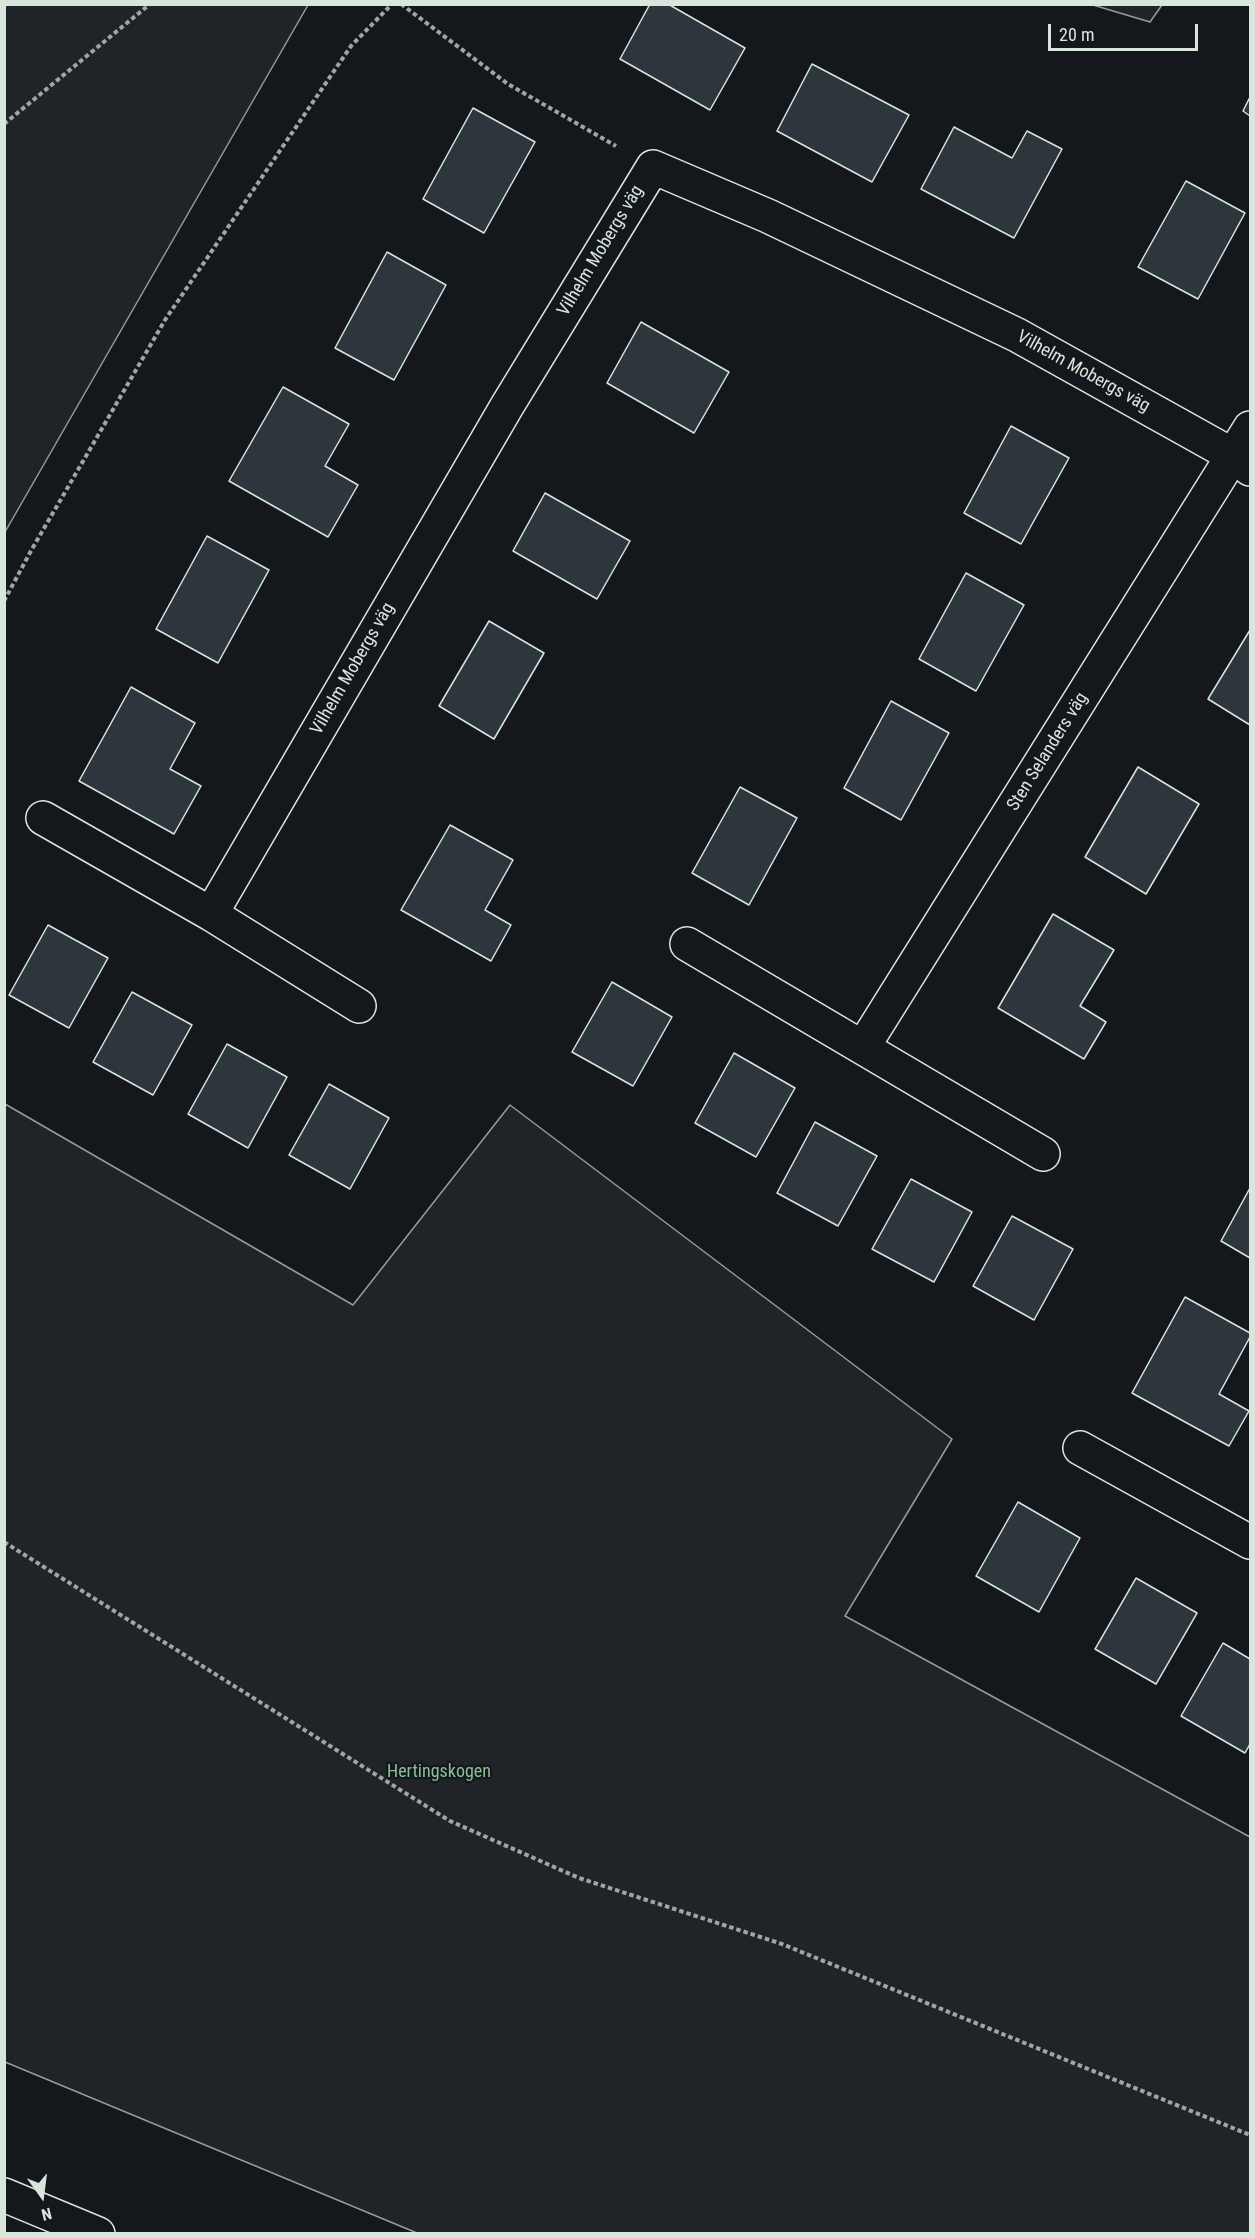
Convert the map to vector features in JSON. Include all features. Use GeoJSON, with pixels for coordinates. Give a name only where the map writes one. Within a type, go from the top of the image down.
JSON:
{"type":"FeatureCollection","features":[{"type":"Feature","properties":{"kind":"street","name":"Vilhelm Mobergs väg"},"geometry":{"type":"LineString","coordinates":[[211,914],[507,406],[653,167],[768,216],[1017,334],[1242,463]]}},
{"type":"Feature","properties":{"kind":"street","name":"Sten Selanders väg"},"geometry":{"type":"LineString","coordinates":[[863,1047],[1242,463],[1251,428]]}},
{"type":"Feature","properties":{"kind":"street"},"geometry":{"type":"LineString","coordinates":[[43,818],[211,914],[359,1006]]}},
{"type":"Feature","properties":{"kind":"street"},"geometry":{"type":"LineString","coordinates":[[687,944],[1043,1154]]}},
{"type":"Feature","properties":{"kind":"street"},"geometry":{"type":"LineString","coordinates":[[1080,1448],[1251,1542]]}},
{"type":"Feature","properties":{"kind":"street"},"geometry":{"type":"LineString","coordinates":[[4,2195],[98,2234]]}},
{"type":"Feature","properties":{"kind":"path"},"geometry":{"type":"LineString","coordinates":[[4,124],[150,4]]}},
{"type":"Feature","properties":{"kind":"path"},"geometry":{"type":"LineString","coordinates":[[4,602],[32,549],[165,320],[351,46],[392,4]]}},
{"type":"Feature","properties":{"kind":"path"},"geometry":{"type":"LineString","coordinates":[[401,4],[508,84],[653,167]]}},
{"type":"Feature","properties":{"kind":"path"},"geometry":{"type":"LineString","coordinates":[[4,1542],[450,1821],[579,1878],[782,1944],[1251,2135]]}},
{"type":"Feature","properties":{"kind":"green space"},"geometry":{"type":"Polygon","coordinates":[[[4,5],[308,5],[5,532],[4,5]]]}},
{"type":"Feature","properties":{"kind":"green space"},"geometry":{"type":"Polygon","coordinates":[[[1093,5],[1162,5],[1150,22],[1093,5]]]}},
{"type":"Feature","properties":{"kind":"green space","name":"Hertingskogen"},"geometry":{"type":"Polygon","coordinates":[[[5,1104],[353,1305],[510,1105],[952,1439],[845,1616],[1250,1837],[1250,2233],[417,2233],[5,2062],[5,1104]]]}},
{"type":"Feature","properties":{"kind":"building"},"geometry":{"type":"Polygon","coordinates":[[[650,4],[668,4],[745,48],[710,110],[620,59],[650,4]]]}},
{"type":"Feature","properties":{"kind":"building"},"geometry":{"type":"Polygon","coordinates":[[[812,64],[909,115],[872,182],[777,131],[812,64]]]}},
{"type":"Feature","properties":{"kind":"building"},"geometry":{"type":"Polygon","coordinates":[[[1250,97],[1250,116],[1243,111],[1250,97]]]}},
{"type":"Feature","properties":{"kind":"building"},"geometry":{"type":"Polygon","coordinates":[[[473,108],[535,142],[484,233],[423,199],[473,108]]]}},
{"type":"Feature","properties":{"kind":"building"},"geometry":{"type":"Polygon","coordinates":[[[954,127],[1012,158],[1027,131],[1062,149],[1014,238],[921,189],[954,127]]]}},
{"type":"Feature","properties":{"kind":"building"},"geometry":{"type":"Polygon","coordinates":[[[1186,181],[1245,213],[1198,299],[1138,267],[1186,181]]]}},
{"type":"Feature","properties":{"kind":"building"},"geometry":{"type":"Polygon","coordinates":[[[387,252],[446,285],[394,380],[335,348],[387,252]]]}},
{"type":"Feature","properties":{"kind":"building"},"geometry":{"type":"Polygon","coordinates":[[[641,322],[729,372],[694,433],[607,383],[641,322]]]}},
{"type":"Feature","properties":{"kind":"building"},"geometry":{"type":"Polygon","coordinates":[[[283,387],[349,424],[325,466],[358,485],[328,537],[229,481],[283,387]]]}},
{"type":"Feature","properties":{"kind":"building"},"geometry":{"type":"Polygon","coordinates":[[[1011,426],[1069,458],[1021,544],[964,513],[1011,426]]]}},
{"type":"Feature","properties":{"kind":"building"},"geometry":{"type":"Polygon","coordinates":[[[545,493],[630,541],[597,599],[513,551],[545,493]]]}},
{"type":"Feature","properties":{"kind":"building"},"geometry":{"type":"Polygon","coordinates":[[[207,536],[269,570],[218,663],[156,629],[207,536]]]}},
{"type":"Feature","properties":{"kind":"building"},"geometry":{"type":"Polygon","coordinates":[[[966,573],[1024,605],[976,691],[919,659],[966,573]]]}},
{"type":"Feature","properties":{"kind":"building"},"geometry":{"type":"Polygon","coordinates":[[[489,621],[544,653],[494,739],[439,706],[489,621]]]}},
{"type":"Feature","properties":{"kind":"building"},"geometry":{"type":"Polygon","coordinates":[[[1250,630],[1250,725],[1208,699],[1250,630]]]}},
{"type":"Feature","properties":{"kind":"building"},"geometry":{"type":"Polygon","coordinates":[[[131,687],[195,723],[170,769],[201,786],[174,834],[79,781],[131,687]]]}},
{"type":"Feature","properties":{"kind":"building"},"geometry":{"type":"Polygon","coordinates":[[[891,701],[949,733],[901,820],[844,788],[891,701]]]}},
{"type":"Feature","properties":{"kind":"building"},"geometry":{"type":"Polygon","coordinates":[[[1138,767],[1199,804],[1146,894],[1085,857],[1138,767]]]}},
{"type":"Feature","properties":{"kind":"building"},"geometry":{"type":"Polygon","coordinates":[[[740,787],[797,818],[749,905],[692,873],[740,787]]]}},
{"type":"Feature","properties":{"kind":"building"},"geometry":{"type":"Polygon","coordinates":[[[450,825],[513,860],[485,910],[511,925],[491,961],[401,910],[450,825]]]}},
{"type":"Feature","properties":{"kind":"building"},"geometry":{"type":"Polygon","coordinates":[[[1053,914],[1114,950],[1080,1006],[1106,1022],[1084,1059],[998,1008],[1053,914]]]}},
{"type":"Feature","properties":{"kind":"building"},"geometry":{"type":"Polygon","coordinates":[[[48,925],[108,958],[69,1028],[9,995],[48,925]]]}},
{"type":"Feature","properties":{"kind":"building"},"geometry":{"type":"Polygon","coordinates":[[[612,982],[672,1017],[633,1086],[572,1052],[612,982]]]}},
{"type":"Feature","properties":{"kind":"building"},"geometry":{"type":"Polygon","coordinates":[[[132,992],[192,1025],[153,1095],[93,1062],[132,992]]]}},
{"type":"Feature","properties":{"kind":"building"},"geometry":{"type":"Polygon","coordinates":[[[227,1044],[287,1077],[248,1148],[188,1114],[227,1044]]]}},
{"type":"Feature","properties":{"kind":"building"},"geometry":{"type":"Polygon","coordinates":[[[734,1053],[795,1088],[756,1157],[695,1123],[734,1053]]]}},
{"type":"Feature","properties":{"kind":"building"},"geometry":{"type":"Polygon","coordinates":[[[329,1084],[389,1118],[350,1189],[289,1155],[329,1084]]]}},
{"type":"Feature","properties":{"kind":"building"},"geometry":{"type":"Polygon","coordinates":[[[815,1122],[877,1156],[838,1226],[777,1193],[815,1122]]]}},
{"type":"Feature","properties":{"kind":"building"},"geometry":{"type":"Polygon","coordinates":[[[911,1179],[972,1212],[934,1282],[872,1249],[911,1179]]]}},
{"type":"Feature","properties":{"kind":"building"},"geometry":{"type":"Polygon","coordinates":[[[1250,1188],[1250,1258],[1221,1241],[1250,1188]]]}},
{"type":"Feature","properties":{"kind":"building"},"geometry":{"type":"Polygon","coordinates":[[[1012,1216],[1073,1249],[1034,1320],[973,1286],[1012,1216]]]}},
{"type":"Feature","properties":{"kind":"building"},"geometry":{"type":"Polygon","coordinates":[[[1185,1297],[1250,1333],[1250,1337],[1219,1394],[1249,1411],[1229,1446],[1132,1393],[1185,1297]]]}},
{"type":"Feature","properties":{"kind":"building"},"geometry":{"type":"Polygon","coordinates":[[[1018,1502],[1080,1538],[1039,1612],[976,1576],[1018,1502]]]}},
{"type":"Feature","properties":{"kind":"building"},"geometry":{"type":"Polygon","coordinates":[[[1136,1578],[1197,1613],[1156,1684],[1095,1649],[1136,1578]]]}},
{"type":"Feature","properties":{"kind":"building"},"geometry":{"type":"Polygon","coordinates":[[[1223,1643],[1250,1659],[1250,1744],[1245,1753],[1181,1716],[1223,1643]]]}}]}
